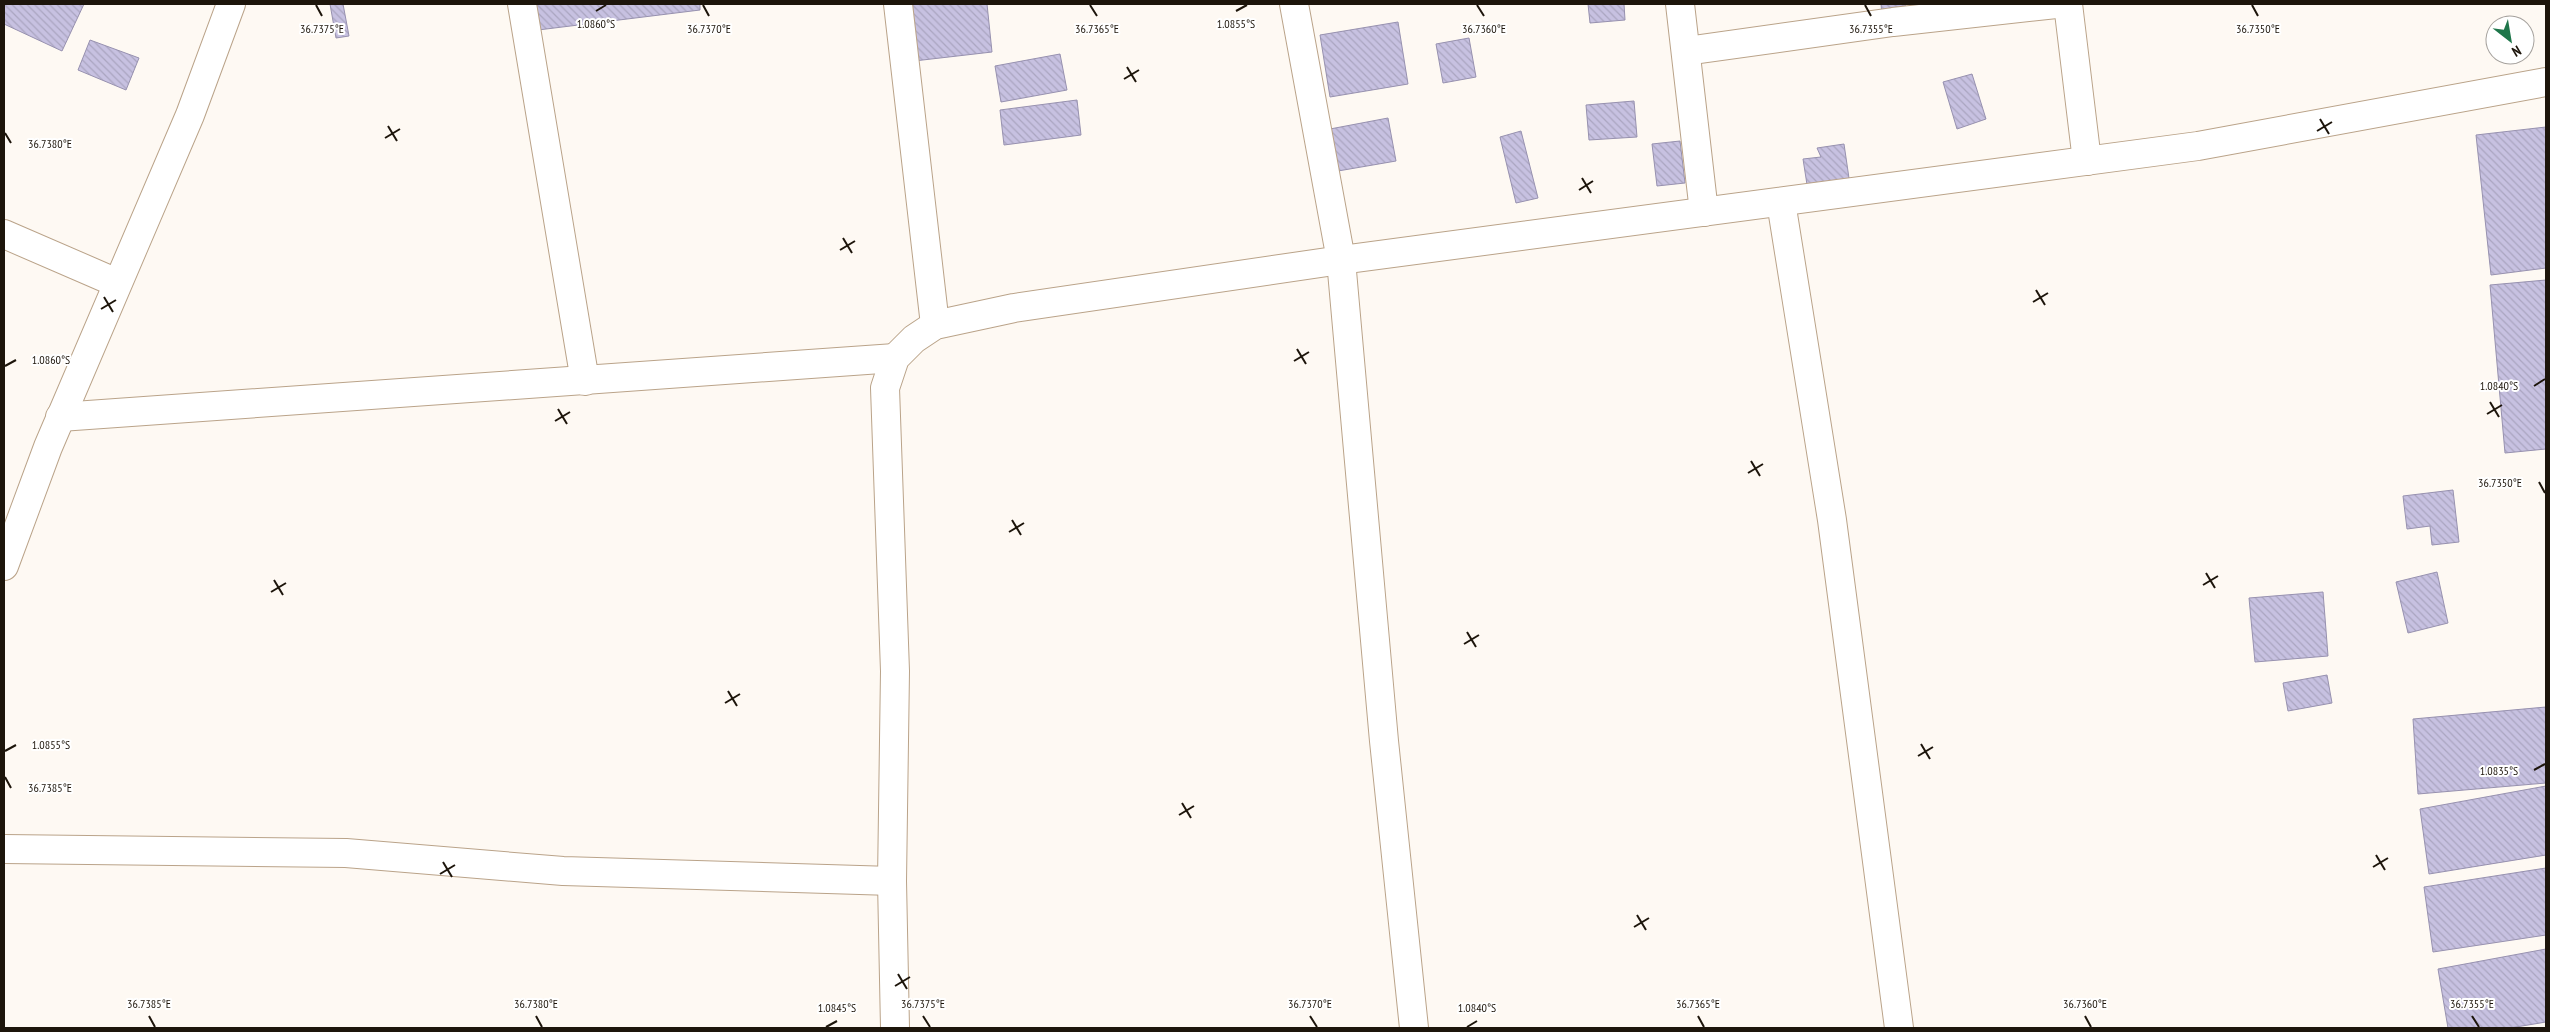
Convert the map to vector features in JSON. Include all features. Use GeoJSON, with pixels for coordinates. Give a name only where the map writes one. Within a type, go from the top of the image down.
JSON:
{"type":"FeatureCollection","features":[{"type":"Feature","properties":{"kind":"street"},"geometry":{"type":"LineString","coordinates":[[4,566],[60,417],[190,115],[230,4]]}},
{"type":"Feature","properties":{"kind":"street"},"geometry":{"type":"LineString","coordinates":[[522,4],[585,380]]}},
{"type":"Feature","properties":{"kind":"street"},"geometry":{"type":"LineString","coordinates":[[898,4],[936,325]]}},
{"type":"Feature","properties":{"kind":"street"},"geometry":{"type":"LineString","coordinates":[[1294,4],[1342,260],[1384,741],[1414,1028]]}},
{"type":"Feature","properties":{"kind":"street"},"geometry":{"type":"LineString","coordinates":[[1680,4],[1704,212]]}},
{"type":"Feature","properties":{"kind":"street"},"geometry":{"type":"LineString","coordinates":[[1686,51],[1893,22],[2056,4]]}},
{"type":"Feature","properties":{"kind":"street"},"geometry":{"type":"LineString","coordinates":[[2068,4],[2088,161]]}},
{"type":"Feature","properties":{"kind":"street"},"geometry":{"type":"LineString","coordinates":[[895,1028],[892,881],[895,671],[885,388],[895,358],[914,339],[936,325],[1014,308],[1342,260],[2198,146],[2546,82]]}},
{"type":"Feature","properties":{"kind":"street"},"geometry":{"type":"LineString","coordinates":[[1781,202],[1832,520],[1899,1028]]}},
{"type":"Feature","properties":{"kind":"street"},"geometry":{"type":"LineString","coordinates":[[4,234],[117,284]]}},
{"type":"Feature","properties":{"kind":"street"},"geometry":{"type":"LineString","coordinates":[[60,417],[895,358]]}},
{"type":"Feature","properties":{"kind":"street"},"geometry":{"type":"LineString","coordinates":[[4,848],[346,853],[563,870],[892,881]]}},
{"type":"Feature","properties":{"kind":"building"},"geometry":{"type":"Polygon","coordinates":[[[4,4],[84,4],[62,51],[4,24],[4,4]]]}},
{"type":"Feature","properties":{"kind":"building"},"geometry":{"type":"Polygon","coordinates":[[[330,4],[343,4],[349,36],[336,38],[330,4]]]}},
{"type":"Feature","properties":{"kind":"building"},"geometry":{"type":"Polygon","coordinates":[[[534,4],[700,4],[700,10],[538,30],[534,4]]]}},
{"type":"Feature","properties":{"kind":"building"},"geometry":{"type":"Polygon","coordinates":[[[908,4],[987,4],[992,52],[914,61],[908,4]]]}},
{"type":"Feature","properties":{"kind":"building"},"geometry":{"type":"Polygon","coordinates":[[[1588,4],[1624,4],[1625,20],[1590,23],[1588,4]]]}},
{"type":"Feature","properties":{"kind":"building"},"geometry":{"type":"Polygon","coordinates":[[[1881,4],[1905,4],[1906,12],[1882,15],[1881,4]]]}},
{"type":"Feature","properties":{"kind":"building"},"geometry":{"type":"Polygon","coordinates":[[[1398,22],[1408,84],[1330,97],[1320,35],[1398,22]]]}},
{"type":"Feature","properties":{"kind":"building"},"geometry":{"type":"Polygon","coordinates":[[[1469,38],[1476,77],[1443,83],[1436,44],[1469,38]]]}},
{"type":"Feature","properties":{"kind":"building"},"geometry":{"type":"Polygon","coordinates":[[[90,40],[139,58],[126,90],[78,70],[90,40]]]}},
{"type":"Feature","properties":{"kind":"building"},"geometry":{"type":"Polygon","coordinates":[[[1060,54],[1067,90],[1001,102],[995,66],[1060,54]]]}},
{"type":"Feature","properties":{"kind":"building"},"geometry":{"type":"Polygon","coordinates":[[[1972,74],[1986,119],[1957,129],[1943,82],[1972,74]]]}},
{"type":"Feature","properties":{"kind":"building"},"geometry":{"type":"Polygon","coordinates":[[[1077,100],[1081,135],[1004,145],[1000,110],[1077,100]]]}},
{"type":"Feature","properties":{"kind":"building"},"geometry":{"type":"Polygon","coordinates":[[[1634,101],[1637,137],[1589,140],[1586,105],[1634,101]]]}},
{"type":"Feature","properties":{"kind":"building"},"geometry":{"type":"Polygon","coordinates":[[[1388,118],[1396,161],[1338,171],[1330,129],[1388,118]]]}},
{"type":"Feature","properties":{"kind":"building"},"geometry":{"type":"Polygon","coordinates":[[[2546,127],[2546,268],[2491,275],[2476,135],[2546,127]]]}},
{"type":"Feature","properties":{"kind":"building"},"geometry":{"type":"Polygon","coordinates":[[[1521,131],[1538,198],[1516,203],[1500,137],[1521,131]]]}},
{"type":"Feature","properties":{"kind":"building"},"geometry":{"type":"Polygon","coordinates":[[[1680,141],[1685,183],[1657,186],[1652,144],[1680,141]]]}},
{"type":"Feature","properties":{"kind":"building"},"geometry":{"type":"Polygon","coordinates":[[[1844,144],[1850,185],[1808,191],[1803,159],[1821,157],[1817,148],[1844,144]]]}},
{"type":"Feature","properties":{"kind":"building"},"geometry":{"type":"Polygon","coordinates":[[[2546,280],[2546,449],[2505,453],[2490,285],[2546,280]]]}},
{"type":"Feature","properties":{"kind":"building"},"geometry":{"type":"Polygon","coordinates":[[[2453,490],[2459,542],[2432,545],[2430,526],[2407,529],[2403,496],[2453,490]]]}},
{"type":"Feature","properties":{"kind":"building"},"geometry":{"type":"Polygon","coordinates":[[[2437,572],[2448,623],[2408,633],[2396,582],[2437,572]]]}},
{"type":"Feature","properties":{"kind":"building"},"geometry":{"type":"Polygon","coordinates":[[[2323,592],[2328,656],[2255,662],[2249,598],[2323,592]]]}},
{"type":"Feature","properties":{"kind":"building"},"geometry":{"type":"Polygon","coordinates":[[[2327,675],[2332,703],[2288,711],[2283,683],[2327,675]]]}},
{"type":"Feature","properties":{"kind":"building"},"geometry":{"type":"Polygon","coordinates":[[[2546,707],[2546,783],[2418,794],[2413,719],[2546,707]]]}},
{"type":"Feature","properties":{"kind":"building"},"geometry":{"type":"Polygon","coordinates":[[[2546,786],[2546,855],[2429,874],[2420,809],[2546,786]]]}},
{"type":"Feature","properties":{"kind":"building"},"geometry":{"type":"Polygon","coordinates":[[[2546,868],[2546,935],[2433,952],[2424,887],[2546,868]]]}},
{"type":"Feature","properties":{"kind":"building"},"geometry":{"type":"Polygon","coordinates":[[[2546,949],[2546,1022],[2510,1028],[2448,1028],[2438,969],[2546,949]]]}}]}
